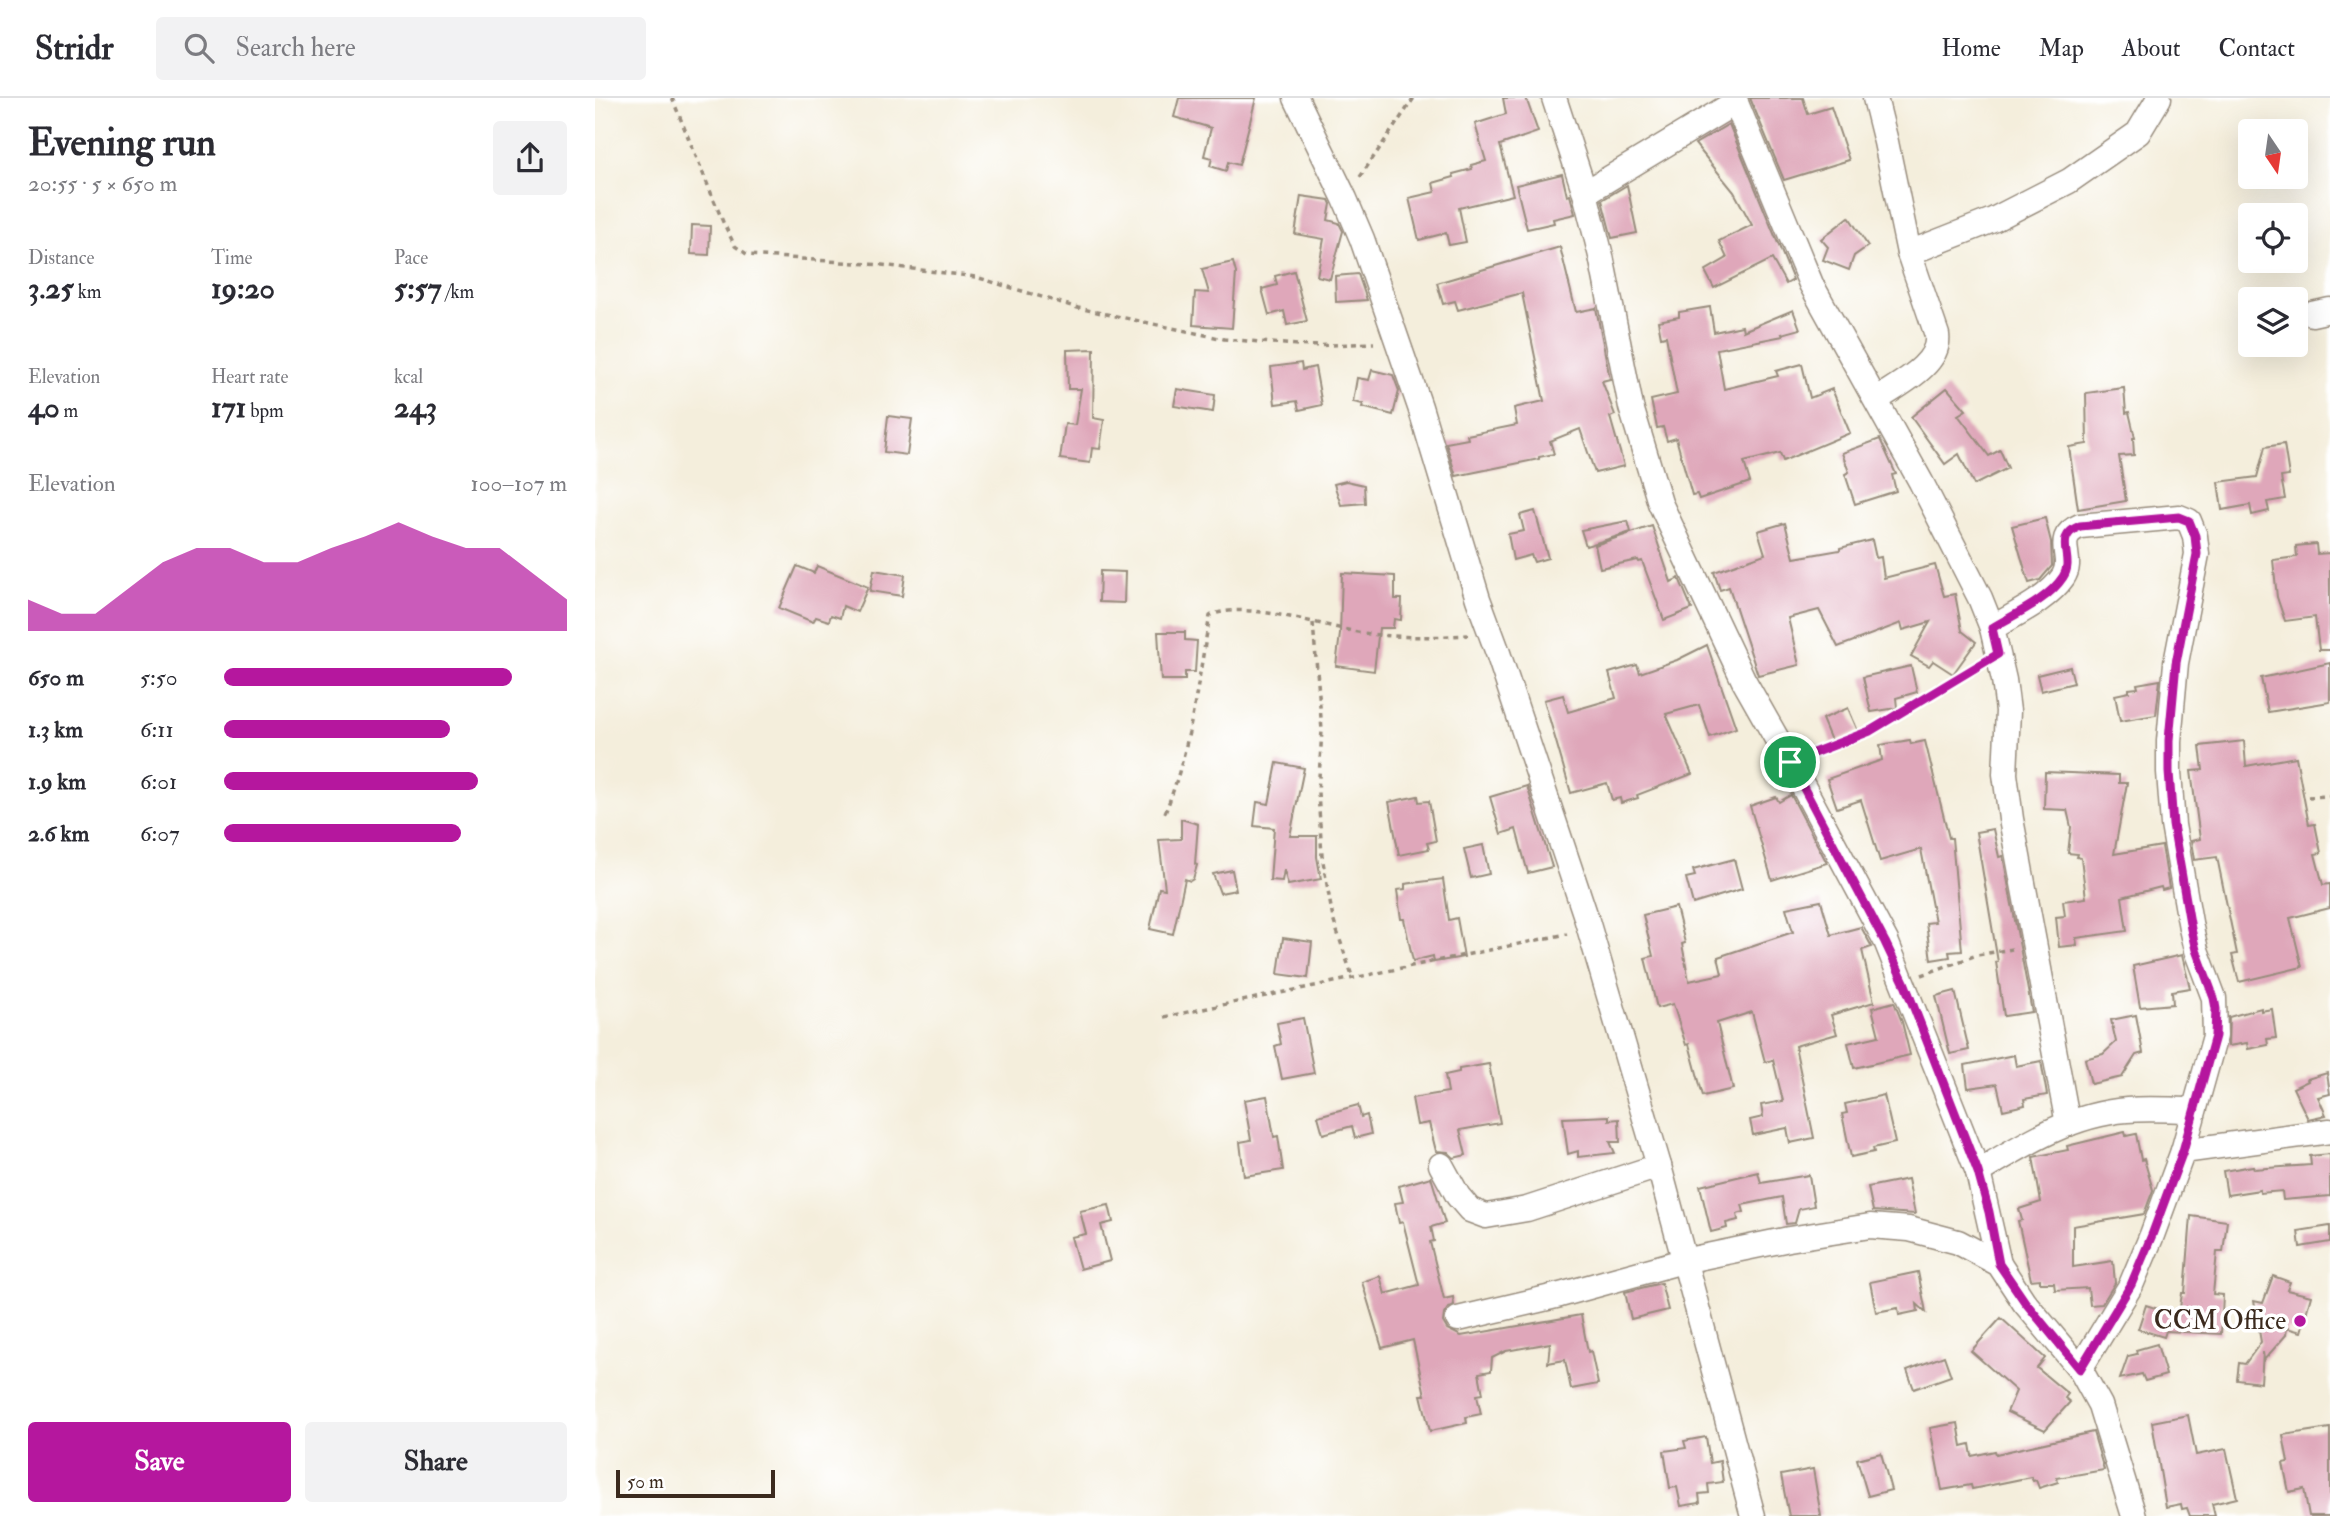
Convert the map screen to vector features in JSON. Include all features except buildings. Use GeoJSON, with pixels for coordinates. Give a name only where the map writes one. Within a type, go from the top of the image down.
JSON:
{"type":"FeatureCollection","features":[{"type":"Feature","properties":{"kind":"street"},"geometry":{"type":"LineString","coordinates":[[1296,98],[1362,239],[1420,407],[1478,599],[1590,929],[1659,1166],[1752,1516]]}},
{"type":"Feature","properties":{"kind":"street"},"geometry":{"type":"LineString","coordinates":[[1554,98],[1585,193],[1601,256],[1631,407],[1660,503],[1744,681],[1790,762],[1904,982],[1978,1172],[1999,1264],[2025,1302],[2080,1369],[2100,1405],[2134,1516]]}},
{"type":"Feature","properties":{"kind":"street"},"geometry":{"type":"LineString","coordinates":[[1875,98],[1909,253],[1939,345],[1935,354],[1922,367],[1876,400]]}},
{"type":"Feature","properties":{"kind":"street"},"geometry":{"type":"LineString","coordinates":[[1909,253],[1993,219],[2069,181],[2138,134],[2159,98]]}},
{"type":"Feature","properties":{"kind":"street"},"geometry":{"type":"LineString","coordinates":[[1585,193],[1735,100],[1811,284],[1961,559],[1992,628],[2008,711],[2005,774],[2068,1124]]}},
{"type":"Feature","properties":{"kind":"street"},"geometry":{"type":"LineString","coordinates":[[1992,628],[2031,604],[2064,576],[2067,565],[2066,536],[2071,530],[2080,526],[2179,517],[2189,521],[2195,536],[2197,554],[2176,663],[2169,772],[2173,825],[2191,929],[2216,1009],[2215,1036],[2183,1151],[2131,1285],[2080,1369]]}},
{"type":"Feature","properties":{"kind":"street"},"geometry":{"type":"LineString","coordinates":[[1978,1172],[2020,1146],[2090,1116],[2127,1110],[2193,1110]]}},
{"type":"Feature","properties":{"kind":"street"},"geometry":{"type":"LineString","coordinates":[[2183,1151],[2330,1131]]}},
{"type":"Feature","properties":{"kind":"street"},"geometry":{"type":"LineString","coordinates":[[1441,1166],[1458,1196],[1470,1210],[1486,1216],[1527,1209],[1659,1166]]}},
{"type":"Feature","properties":{"kind":"street"},"geometry":{"type":"LineString","coordinates":[[1458,1319],[1560,1295],[1683,1261],[1789,1239],[1870,1226],[1909,1229],[1958,1242],[1999,1264]]}},
{"type":"Feature","properties":{"kind":"path"},"geometry":{"type":"LineString","coordinates":[[672,98],[723,222],[735,246],[747,256],[882,265],[976,277],[1078,308],[1224,339],[1309,346],[1397,342]]}},
{"type":"Feature","properties":{"kind":"path"},"geometry":{"type":"LineString","coordinates":[[1345,199],[1415,98]]}},
{"type":"Feature","properties":{"kind":"path"},"geometry":{"type":"LineString","coordinates":[[1165,813],[1179,778],[1191,730],[1210,616],[1232,609],[1369,634],[1422,638],[1491,633]]}},
{"type":"Feature","properties":{"kind":"path"},"geometry":{"type":"LineString","coordinates":[[1313,623],[1322,730],[1318,793],[1322,856],[1333,919],[1353,979]]}},
{"type":"Feature","properties":{"kind":"path"},"geometry":{"type":"LineString","coordinates":[[1790,762],[1870,731],[1998,654]]}},
{"type":"Feature","properties":{"kind":"path"},"geometry":{"type":"LineString","coordinates":[[2308,797],[2330,796]]}},
{"type":"Feature","properties":{"kind":"path"},"geometry":{"type":"LineString","coordinates":[[1164,1017],[1590,929]]}},
{"type":"Feature","properties":{"kind":"path"},"geometry":{"type":"LineString","coordinates":[[1904,982],[1977,955],[2036,945]]}},
{"type":"Feature","properties":{"kind":"place","name":"CCM Office"},"geometry":{"type":"Point","coordinates":[2300,1321]}},
{"type":"Feature","properties":{"kind":"route"},"geometry":{"type":"LineString","coordinates":[[2179,517],[2189,521],[2195,536],[2197,554],[2176,663],[2169,772],[2173,825],[2191,929],[2216,1009],[2215,1036],[2183,1151],[2152,1235],[2131,1285],[2080,1369],[2047,1331],[1999,1264],[1978,1172],[1904,982],[1790,762],[1870,731],[1998,654],[1992,628],[2031,604],[2064,576],[2067,565],[2066,536],[2071,530],[2080,526],[2179,517]]}}]}
